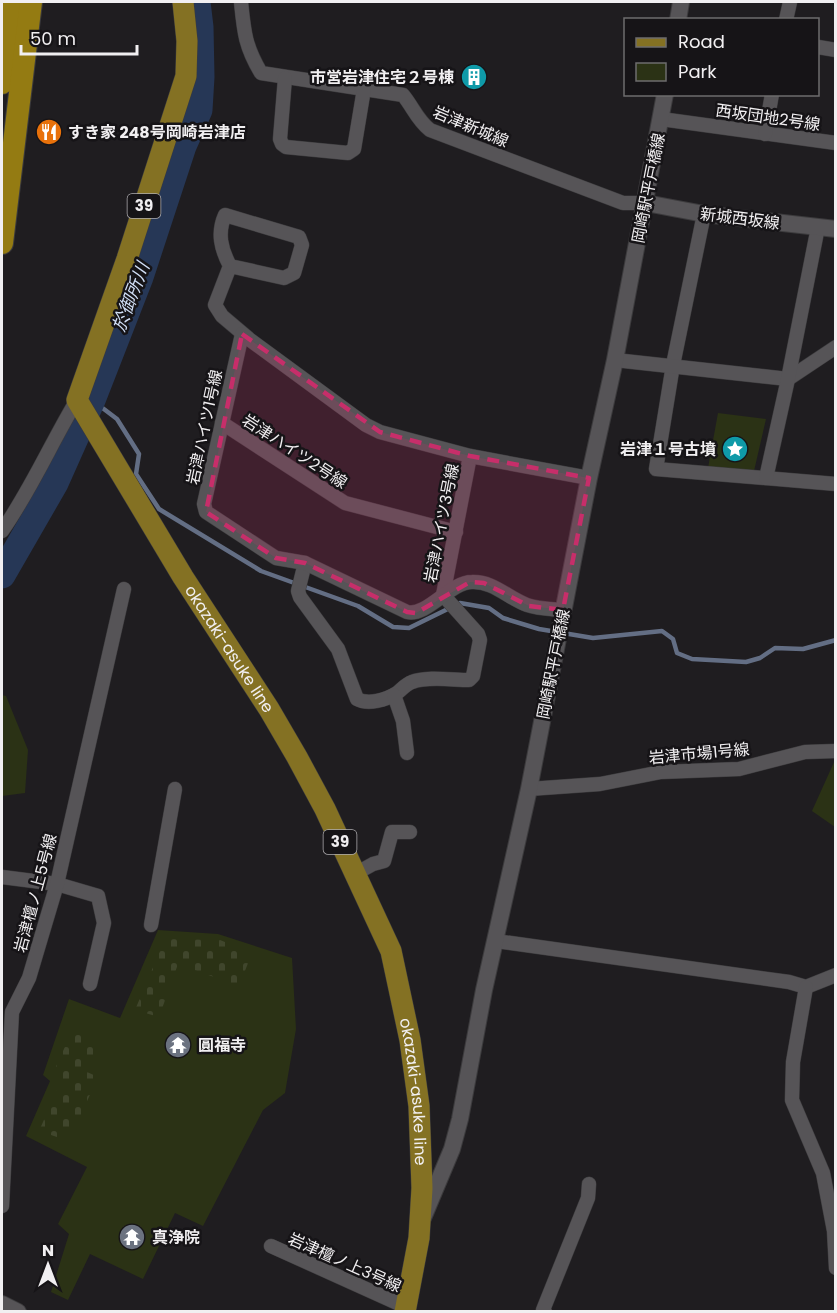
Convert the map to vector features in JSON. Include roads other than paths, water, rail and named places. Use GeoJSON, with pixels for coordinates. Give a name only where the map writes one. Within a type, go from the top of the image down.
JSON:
{"type":"FeatureCollection","features":[{"type":"Feature","properties":{"kind":"highway"},"geometry":{"type":"LineString","coordinates":[[2,83],[10,2]]}},
{"type":"Feature","properties":{"kind":"highway"},"geometry":{"type":"LineString","coordinates":[[2,243],[31,2]]}},
{"type":"Feature","properties":{"kind":"main road","name":"39"},"geometry":{"type":"LineString","coordinates":[[79,403],[186,76],[187,41],[183,2]]}},
{"type":"Feature","properties":{"kind":"main road","name":"okazaki-asuke line"},"geometry":{"type":"LineString","coordinates":[[79,403],[183,577],[269,709],[325,809],[391,951],[410,1040],[419,1106],[422,1188],[419,1228],[405,1309]]}},
{"type":"Feature","properties":{"kind":"street","name":"岩津新城線"},"geometry":{"type":"LineString","coordinates":[[241,2],[244,38],[250,56],[261,73],[403,95],[420,123],[430,130],[623,203],[646,203]]}},
{"type":"Feature","properties":{"kind":"street"},"geometry":{"type":"LineString","coordinates":[[678,18],[681,2]]}},
{"type":"Feature","properties":{"kind":"street"},"geometry":{"type":"LineString","coordinates":[[786,18],[790,2]]}},
{"type":"Feature","properties":{"kind":"street"},"geometry":{"type":"LineString","coordinates":[[819,47],[836,50]]}},
{"type":"Feature","properties":{"kind":"street"},"geometry":{"type":"LineString","coordinates":[[285,78],[280,139],[286,147],[348,153],[354,149],[364,89]]}},
{"type":"Feature","properties":{"kind":"street","name":"岡崎駅平戸橋線"},"geometry":{"type":"LineString","coordinates":[[419,1228],[452,1149],[460,1119],[484,990],[529,789],[589,478],[615,360],[665,96]]}},
{"type":"Feature","properties":{"kind":"street"},"geometry":{"type":"LineString","coordinates":[[765,134],[772,96]]}},
{"type":"Feature","properties":{"kind":"street","name":"西坂団地2号線"},"geometry":{"type":"LineString","coordinates":[[661,119],[836,143]]}},
{"type":"Feature","properties":{"kind":"street","name":"新城西坂線"},"geometry":{"type":"LineString","coordinates":[[646,203],[704,214],[836,229]]}},
{"type":"Feature","properties":{"kind":"street"},"geometry":{"type":"LineString","coordinates":[[704,214],[673,365],[656,469],[836,484]]}},
{"type":"Feature","properties":{"kind":"street"},"geometry":{"type":"LineString","coordinates":[[225,215],[299,237],[302,245],[294,273],[284,278],[230,266],[222,252],[220,235],[225,215]]}},
{"type":"Feature","properties":{"kind":"street"},"geometry":{"type":"LineString","coordinates":[[766,478],[818,227]]}},
{"type":"Feature","properties":{"kind":"street"},"geometry":{"type":"LineString","coordinates":[[230,266],[215,305],[222,316],[249,340],[366,425],[380,432],[470,456],[589,478]]}},
{"type":"Feature","properties":{"kind":"street","name":"岩津ハイツ1号線"},"geometry":{"type":"LineString","coordinates":[[249,340],[242,334],[204,504],[206,512],[276,558],[306,564],[411,614],[464,583],[484,583],[529,606],[563,610]]}},
{"type":"Feature","properties":{"kind":"street"},"geometry":{"type":"LineString","coordinates":[[615,360],[788,379],[836,347]]}},
{"type":"Feature","properties":{"kind":"street"},"geometry":{"type":"LineString","coordinates":[[2,531],[55,436],[79,403]]}},
{"type":"Feature","properties":{"kind":"street","name":"岩津ハイツ2号線"},"geometry":{"type":"LineString","coordinates":[[222,423],[345,503],[456,532]]}},
{"type":"Feature","properties":{"kind":"street","name":"岩津ハイツ3号線"},"geometry":{"type":"LineString","coordinates":[[443,595],[470,456]]}},
{"type":"Feature","properties":{"kind":"street"},"geometry":{"type":"LineString","coordinates":[[306,564],[298,591],[300,597],[338,649],[357,699],[368,703],[394,695],[409,683],[418,680],[469,680],[473,676],[480,640],[478,634],[443,595]]}},
{"type":"Feature","properties":{"kind":"street","name":"岩津檀ノ上5号線"},"geometry":{"type":"LineString","coordinates":[[2,1206],[12,1012],[29,978],[57,884],[124,589]]}},
{"type":"Feature","properties":{"kind":"street"},"geometry":{"type":"LineString","coordinates":[[394,695],[403,721],[407,753]]}},
{"type":"Feature","properties":{"kind":"street","name":"岩津市場1号線"},"geometry":{"type":"LineString","coordinates":[[529,789],[600,784],[661,772],[740,769],[805,752],[836,751]]}},
{"type":"Feature","properties":{"kind":"street"},"geometry":{"type":"LineString","coordinates":[[151,925],[175,789]]}},
{"type":"Feature","properties":{"kind":"street"},"geometry":{"type":"LineString","coordinates":[[355,874],[384,861],[392,832],[410,832]]}},
{"type":"Feature","properties":{"kind":"street"},"geometry":{"type":"LineString","coordinates":[[2,877],[57,884],[98,896],[104,923],[90,984]]}},
{"type":"Feature","properties":{"kind":"street"},"geometry":{"type":"LineString","coordinates":[[496,941],[789,982],[806,987],[836,975]]}},
{"type":"Feature","properties":{"kind":"street"},"geometry":{"type":"LineString","coordinates":[[806,987],[794,1062],[792,1100],[824,1173],[834,1232],[836,1268]]}},
{"type":"Feature","properties":{"kind":"street"},"geometry":{"type":"LineString","coordinates":[[545,1311],[543,1310],[588,1198],[589,1184]]}},
{"type":"Feature","properties":{"kind":"street","name":"岩津檀ノ上3号線"},"geometry":{"type":"LineString","coordinates":[[271,1246],[405,1309]]}},
{"type":"Feature","properties":{"kind":"street"},"geometry":{"type":"LineString","coordinates":[[2,1304],[18,1311]]}},
{"type":"Feature","properties":{"kind":"waterway","name":"於御所川"},"geometry":{"type":"LineString","coordinates":[[2,575],[55,483],[92,400],[140,277],[183,146],[199,110],[201,77],[197,2]]}},
{"type":"Feature","properties":{"kind":"waterway"},"geometry":{"type":"LineString","coordinates":[[92,400],[117,419],[139,454],[136,474],[159,509],[261,571],[358,606],[393,627],[409,628],[460,603],[489,608],[503,618],[539,629],[593,638],[662,631],[673,639],[677,653],[692,659],[746,662],[760,658],[775,648],[803,649],[836,640]]}},
{"type":"Feature","properties":{"kind":"place","name":"市営岩津住宅２号棟"},"geometry":{"type":"Point","coordinates":[474,77]}},
{"type":"Feature","properties":{"kind":"place","name":"すき家 248号岡崎岩津店"},"geometry":{"type":"Point","coordinates":[49,132]}},
{"type":"Feature","properties":{"kind":"place","name":"岩津１号古墳"},"geometry":{"type":"Point","coordinates":[735,449]}},
{"type":"Feature","properties":{"kind":"place","name":"圓福寺"},"geometry":{"type":"Point","coordinates":[178,1045]}},
{"type":"Feature","properties":{"kind":"place","name":"真浄院"},"geometry":{"type":"Point","coordinates":[132,1237]}}]}
